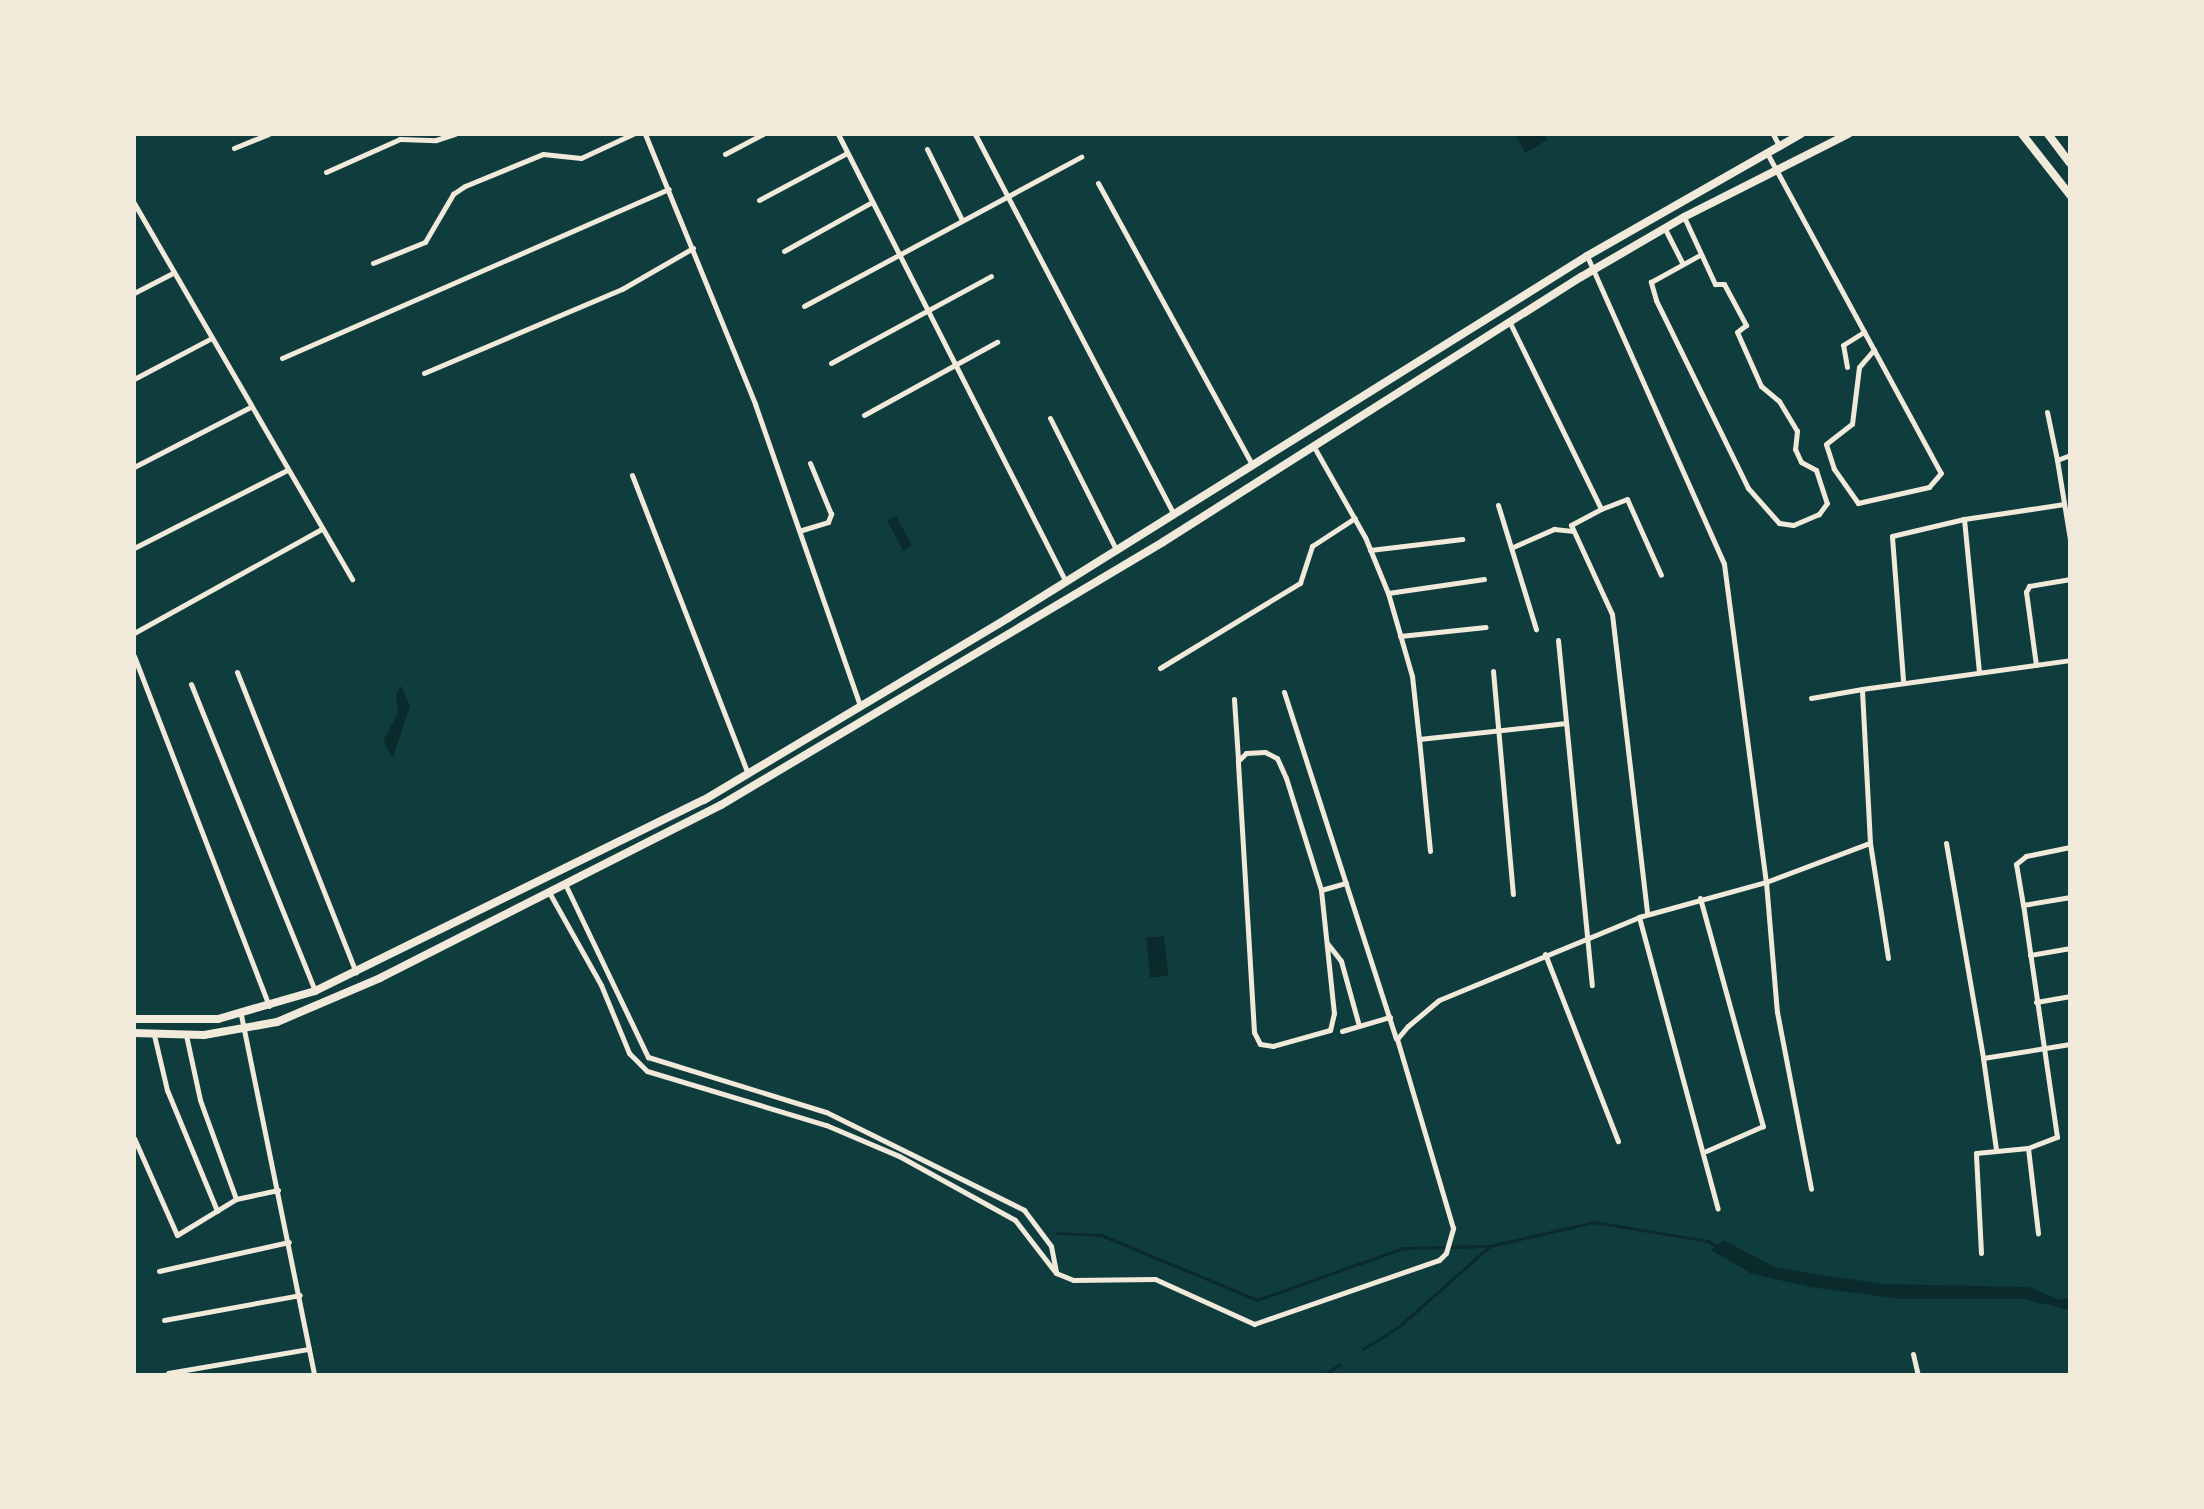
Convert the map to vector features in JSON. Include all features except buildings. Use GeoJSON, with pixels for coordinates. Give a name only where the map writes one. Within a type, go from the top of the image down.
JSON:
{"type":"FeatureCollection","features":[{"type":"Feature","properties":{"kind":"main road"},"geometry":{"type":"LineString","coordinates":[[134,1019],[241,1015],[315,991],[374,965],[748,774],[1066,582],[1587,256],[1801,134]]}},
{"type":"Feature","properties":{"kind":"main road"},"geometry":{"type":"LineString","coordinates":[[134,1033],[186,1035],[245,1029],[380,978],[566,886],[834,739],[1684,217],[1848,134]]}},
{"type":"Feature","properties":{"kind":"main road"},"geometry":{"type":"LineString","coordinates":[[2022,134],[2070,195]]}},
{"type":"Feature","properties":{"kind":"main road"},"geometry":{"type":"LineString","coordinates":[[2048,134],[2070,163]]}},
{"type":"Feature","properties":{"kind":"main road"},"geometry":{"type":"LineString","coordinates":[[827,727],[834,739]]}},
{"type":"Feature","properties":{"kind":"main road"},"geometry":{"type":"LineString","coordinates":[[374,965],[380,978]]}},
{"type":"Feature","properties":{"kind":"street"},"geometry":{"type":"LineString","coordinates":[[234,148],[268,134]]}},
{"type":"Feature","properties":{"kind":"street"},"geometry":{"type":"LineString","coordinates":[[326,172],[400,139],[436,140],[455,134]]}},
{"type":"Feature","properties":{"kind":"street"},"geometry":{"type":"LineString","coordinates":[[373,263],[425,242],[453,194],[465,186],[543,154],[581,158],[633,134]]}},
{"type":"Feature","properties":{"kind":"street"},"geometry":{"type":"LineString","coordinates":[[645,134],[693,248],[802,530],[860,707]]}},
{"type":"Feature","properties":{"kind":"street"},"geometry":{"type":"LineString","coordinates":[[725,154],[763,134]]}},
{"type":"Feature","properties":{"kind":"street"},"geometry":{"type":"LineString","coordinates":[[838,134],[1066,582]]}},
{"type":"Feature","properties":{"kind":"street"},"geometry":{"type":"LineString","coordinates":[[975,134],[1174,514]]}},
{"type":"Feature","properties":{"kind":"street"},"geometry":{"type":"LineString","coordinates":[[1773,134],[1779,146]]}},
{"type":"Feature","properties":{"kind":"street"},"geometry":{"type":"LineString","coordinates":[[927,149],[962,220]]}},
{"type":"Feature","properties":{"kind":"street"},"geometry":{"type":"LineString","coordinates":[[759,200],[847,153]]}},
{"type":"Feature","properties":{"kind":"street"},"geometry":{"type":"LineString","coordinates":[[1767,153],[1941,473],[1929,487],[1858,503],[1834,469],[1826,444],[1852,424],[1859,367],[1874,350]]}},
{"type":"Feature","properties":{"kind":"street"},"geometry":{"type":"LineString","coordinates":[[804,306],[1007,194],[1081,157]]}},
{"type":"Feature","properties":{"kind":"street"},"geometry":{"type":"LineString","coordinates":[[1098,183],[1252,465]]}},
{"type":"Feature","properties":{"kind":"street"},"geometry":{"type":"LineString","coordinates":[[282,358],[669,189]]}},
{"type":"Feature","properties":{"kind":"street"},"geometry":{"type":"LineString","coordinates":[[784,251],[872,202]]}},
{"type":"Feature","properties":{"kind":"street"},"geometry":{"type":"LineString","coordinates":[[134,203],[171,274],[352,579]]}},
{"type":"Feature","properties":{"kind":"street"},"geometry":{"type":"LineString","coordinates":[[1684,217],[1715,284],[1724,284],[1746,325],[1737,332],[1761,386],[1779,401],[1797,431],[1795,449],[1801,462],[1816,470],[1827,503],[1819,514],[1793,525],[1779,523],[1748,488],[1656,300],[1651,282],[1700,255]]}},
{"type":"Feature","properties":{"kind":"street"},"geometry":{"type":"LineString","coordinates":[[1665,229],[1683,264]]}},
{"type":"Feature","properties":{"kind":"street"},"geometry":{"type":"LineString","coordinates":[[424,373],[622,289],[693,248]]}},
{"type":"Feature","properties":{"kind":"street"},"geometry":{"type":"LineString","coordinates":[[1587,256],[1724,564],[1766,882],[1777,1012],[1811,1189]]}},
{"type":"Feature","properties":{"kind":"street"},"geometry":{"type":"LineString","coordinates":[[134,293],[171,274]]}},
{"type":"Feature","properties":{"kind":"street"},"geometry":{"type":"LineString","coordinates":[[831,363],[926,308],[991,276]]}},
{"type":"Feature","properties":{"kind":"street"},"geometry":{"type":"LineString","coordinates":[[1510,323],[1601,509]]}},
{"type":"Feature","properties":{"kind":"street"},"geometry":{"type":"LineString","coordinates":[[1847,367],[1843,345],[1864,332]]}},
{"type":"Feature","properties":{"kind":"street"},"geometry":{"type":"LineString","coordinates":[[134,379],[210,339]]}},
{"type":"Feature","properties":{"kind":"street"},"geometry":{"type":"LineString","coordinates":[[864,415],[997,342]]}},
{"type":"Feature","properties":{"kind":"street"},"geometry":{"type":"LineString","coordinates":[[134,467],[250,407]]}},
{"type":"Feature","properties":{"kind":"street"},"geometry":{"type":"LineString","coordinates":[[2047,412],[2070,539]]}},
{"type":"Feature","properties":{"kind":"street"},"geometry":{"type":"LineString","coordinates":[[1050,418],[1117,550]]}},
{"type":"Feature","properties":{"kind":"street"},"geometry":{"type":"LineString","coordinates":[[1313,446],[1370,550],[1388,593],[1412,676],[1430,851]]}},
{"type":"Feature","properties":{"kind":"street"},"geometry":{"type":"LineString","coordinates":[[2057,460],[2070,455]]}},
{"type":"Feature","properties":{"kind":"street"},"geometry":{"type":"LineString","coordinates":[[802,530],[828,522],[831,514],[810,463]]}},
{"type":"Feature","properties":{"kind":"street"},"geometry":{"type":"LineString","coordinates":[[134,548],[287,470]]}},
{"type":"Feature","properties":{"kind":"street"},"geometry":{"type":"LineString","coordinates":[[632,475],[748,774]]}},
{"type":"Feature","properties":{"kind":"street"},"geometry":{"type":"LineString","coordinates":[[1647,913],[1612,614],[1572,531],[1575,519],[1627,499],[1661,575]]}},
{"type":"Feature","properties":{"kind":"street"},"geometry":{"type":"LineString","coordinates":[[1903,680],[1892,536],[1964,519],[2064,504]]}},
{"type":"Feature","properties":{"kind":"street"},"geometry":{"type":"LineString","coordinates":[[1498,505],[1536,629]]}},
{"type":"Feature","properties":{"kind":"street"},"geometry":{"type":"LineString","coordinates":[[1160,668],[1300,583],[1312,546],[1355,518]]}},
{"type":"Feature","properties":{"kind":"street"},"geometry":{"type":"LineString","coordinates":[[1964,519],[1979,672]]}},
{"type":"Feature","properties":{"kind":"street"},"geometry":{"type":"LineString","coordinates":[[134,633],[322,529]]}},
{"type":"Feature","properties":{"kind":"street"},"geometry":{"type":"LineString","coordinates":[[1513,547],[1554,529],[1572,531]]}},
{"type":"Feature","properties":{"kind":"street"},"geometry":{"type":"LineString","coordinates":[[1370,550],[1462,539]]}},
{"type":"Feature","properties":{"kind":"street"},"geometry":{"type":"LineString","coordinates":[[1388,593],[1484,579]]}},
{"type":"Feature","properties":{"kind":"street"},"geometry":{"type":"LineString","coordinates":[[2036,665],[2026,592],[2029,586],[2070,579]]}},
{"type":"Feature","properties":{"kind":"street"},"geometry":{"type":"LineString","coordinates":[[1399,636],[1486,627]]}},
{"type":"Feature","properties":{"kind":"street"},"geometry":{"type":"LineString","coordinates":[[1558,640],[1592,985]]}},
{"type":"Feature","properties":{"kind":"street"},"geometry":{"type":"LineString","coordinates":[[134,656],[269,1007]]}},
{"type":"Feature","properties":{"kind":"street"},"geometry":{"type":"LineString","coordinates":[[1811,698],[1903,680],[2070,660]]}},
{"type":"Feature","properties":{"kind":"street"},"geometry":{"type":"LineString","coordinates":[[1493,671],[1513,894]]}},
{"type":"Feature","properties":{"kind":"street"},"geometry":{"type":"LineString","coordinates":[[237,672],[356,972]]}},
{"type":"Feature","properties":{"kind":"street"},"geometry":{"type":"LineString","coordinates":[[191,684],[315,991]]}},
{"type":"Feature","properties":{"kind":"street"},"geometry":{"type":"LineString","coordinates":[[1862,689],[1870,843],[1888,958]]}},
{"type":"Feature","properties":{"kind":"street"},"geometry":{"type":"LineString","coordinates":[[550,894],[601,985],[637,1064],[691,1086],[826,1125],[899,1156],[1015,1220],[1056,1273],[1073,1280],[1155,1279],[1254,1324],[1439,1260],[1446,1253],[1453,1228],[1397,1039],[1284,692]]}},
{"type":"Feature","properties":{"kind":"street"},"geometry":{"type":"LineString","coordinates":[[1234,699],[1254,1032],[1260,1044],[1330,1030],[1334,1013],[1321,890],[1277,758],[1255,752],[1238,761]]}},
{"type":"Feature","properties":{"kind":"street"},"geometry":{"type":"LineString","coordinates":[[1419,739],[1566,723]]}},
{"type":"Feature","properties":{"kind":"street"},"geometry":{"type":"LineString","coordinates":[[1397,1039],[1439,1000],[1545,954],[1647,913],[1766,882],[1870,843]]}},
{"type":"Feature","properties":{"kind":"street"},"geometry":{"type":"LineString","coordinates":[[1946,843],[1996,1149]]}},
{"type":"Feature","properties":{"kind":"street"},"geometry":{"type":"LineString","coordinates":[[1981,1253],[1975,1158],[1978,1151],[2028,1148],[2057,1137],[2046,1048],[2036,1002],[2019,860],[2070,847]]}},
{"type":"Feature","properties":{"kind":"street"},"geometry":{"type":"LineString","coordinates":[[1321,890],[1346,883]]}},
{"type":"Feature","properties":{"kind":"street"},"geometry":{"type":"LineString","coordinates":[[566,886],[642,1051],[659,1063],[826,1112],[1024,1210],[1051,1246],[1056,1273]]}},
{"type":"Feature","properties":{"kind":"street"},"geometry":{"type":"LineString","coordinates":[[2023,905],[2070,897]]}},
{"type":"Feature","properties":{"kind":"street"},"geometry":{"type":"LineString","coordinates":[[1700,898],[1763,1126],[1706,1151]]}},
{"type":"Feature","properties":{"kind":"street"},"geometry":{"type":"LineString","coordinates":[[1639,917],[1706,1151],[1718,1209]]}},
{"type":"Feature","properties":{"kind":"street"},"geometry":{"type":"LineString","coordinates":[[1326,942],[1341,961],[1359,1026]]}},
{"type":"Feature","properties":{"kind":"street"},"geometry":{"type":"LineString","coordinates":[[2030,955],[2070,948]]}},
{"type":"Feature","properties":{"kind":"street"},"geometry":{"type":"LineString","coordinates":[[1545,954],[1618,1141]]}},
{"type":"Feature","properties":{"kind":"street"},"geometry":{"type":"LineString","coordinates":[[2036,1002],[2070,996]]}},
{"type":"Feature","properties":{"kind":"street"},"geometry":{"type":"LineString","coordinates":[[241,1015],[314,1375]]}},
{"type":"Feature","properties":{"kind":"street"},"geometry":{"type":"LineString","coordinates":[[1342,1031],[1390,1017]]}},
{"type":"Feature","properties":{"kind":"street"},"geometry":{"type":"LineString","coordinates":[[154,1035],[167,1090],[217,1211]]}},
{"type":"Feature","properties":{"kind":"street"},"geometry":{"type":"LineString","coordinates":[[186,1035],[200,1100],[236,1199]]}},
{"type":"Feature","properties":{"kind":"street"},"geometry":{"type":"LineString","coordinates":[[1983,1058],[2070,1044]]}},
{"type":"Feature","properties":{"kind":"street"},"geometry":{"type":"LineString","coordinates":[[691,1086],[695,1073]]}},
{"type":"Feature","properties":{"kind":"street"},"geometry":{"type":"LineString","coordinates":[[134,1138],[177,1235],[236,1199],[278,1190]]}},
{"type":"Feature","properties":{"kind":"street"},"geometry":{"type":"LineString","coordinates":[[2028,1148],[2038,1233]]}},
{"type":"Feature","properties":{"kind":"street"},"geometry":{"type":"LineString","coordinates":[[159,1271],[289,1242]]}},
{"type":"Feature","properties":{"kind":"street"},"geometry":{"type":"LineString","coordinates":[[164,1320],[300,1295]]}},
{"type":"Feature","properties":{"kind":"street"},"geometry":{"type":"LineString","coordinates":[[168,1373],[309,1349]]}},
{"type":"Feature","properties":{"kind":"street"},"geometry":{"type":"LineString","coordinates":[[1913,1354],[1918,1375]]}},
{"type":"Feature","properties":{"kind":"street"},"geometry":{"type":"LineString","coordinates":[[2016,1375],[2025,1375]]}},
{"type":"Feature","properties":{"kind":"water"},"geometry":{"type":"Polygon","coordinates":[[[1515,134],[1544,134],[1547,140],[1525,153],[1515,134]]]}},
{"type":"Feature","properties":{"kind":"water"},"geometry":{"type":"Polygon","coordinates":[[[896,516],[912,546],[903,551],[887,521],[896,516]]]}},
{"type":"Feature","properties":{"kind":"water"},"geometry":{"type":"Polygon","coordinates":[[[401,686],[410,706],[393,758],[383,741],[398,713],[396,694],[401,686]]]}},
{"type":"Feature","properties":{"kind":"water"},"geometry":{"type":"Polygon","coordinates":[[[1164,936],[1168,976],[1150,978],[1146,938],[1164,936]]]}},
{"type":"Feature","properties":{"kind":"water"},"geometry":{"type":"Polygon","coordinates":[[[1723,1240],[1777,1268],[1883,1284],[2029,1287],[2060,1300],[2070,1298],[2070,1310],[2023,1299],[1900,1299],[1810,1287],[1752,1274],[1711,1250],[1723,1240]]]}},
{"type":"Feature","properties":{"kind":"waterway"},"geometry":{"type":"LineString","coordinates":[[1363,1349],[1397,1328],[1490,1246],[1594,1222],[1708,1241],[1716,1246]]}},
{"type":"Feature","properties":{"kind":"waterway"},"geometry":{"type":"LineString","coordinates":[[1057,1233],[1101,1235],[1257,1300],[1403,1248],[1488,1246]]}},
{"type":"Feature","properties":{"kind":"waterway"},"geometry":{"type":"LineString","coordinates":[[1324,1375],[1339,1365]]}}]}
